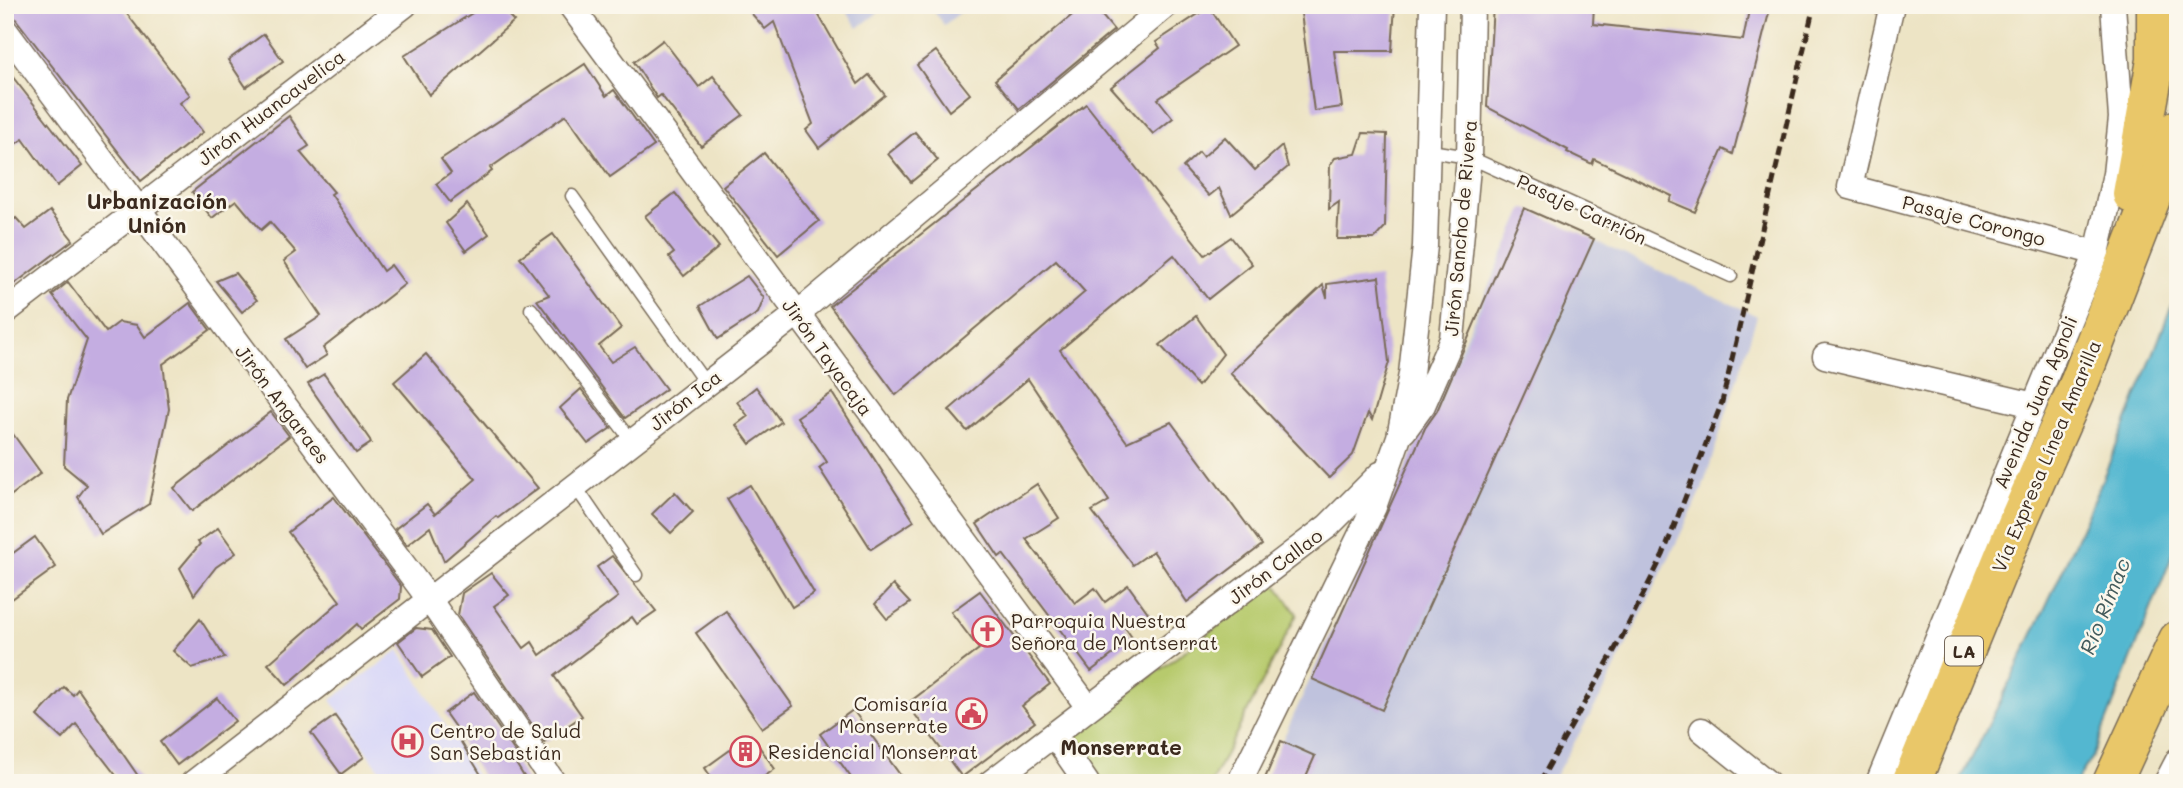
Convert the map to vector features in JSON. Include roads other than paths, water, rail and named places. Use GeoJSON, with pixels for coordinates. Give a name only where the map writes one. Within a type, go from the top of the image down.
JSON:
{"type":"FeatureCollection","features":[{"type":"Feature","properties":{"kind":"highway"},"geometry":{"type":"LineString","coordinates":[[2080,381],[2086,332],[2119,241],[2138,170],[2156,60],[2156,5]]}},
{"type":"Feature","properties":{"kind":"highway","name":"Vía Expresa Línea Amarilla"},"geometry":{"type":"LineString","coordinates":[[1911,783],[2019,519],[2080,381],[2178,129]]}},
{"type":"Feature","properties":{"kind":"highway"},"geometry":{"type":"LineString","coordinates":[[2112,783],[2178,640]]}},
{"type":"Feature","properties":{"kind":"street","name":"Jirón Huancavelica"},"geometry":{"type":"LineString","coordinates":[[5,312],[405,5]]}},
{"type":"Feature","properties":{"kind":"street","name":"Jirón Tayacaja"},"geometry":{"type":"LineString","coordinates":[[570,5],[1088,708]]}},
{"type":"Feature","properties":{"kind":"street","name":"Jirón Ica"},"geometry":{"type":"LineString","coordinates":[[193,783],[796,314],[1167,5]]}},
{"type":"Feature","properties":{"kind":"street","name":"Jirón Sancho de Rivera"},"geometry":{"type":"LineString","coordinates":[[1399,437],[1418,321],[1430,151],[1432,5]]}},
{"type":"Feature","properties":{"kind":"street","name":"Jirón Sancho de Rivera"},"geometry":{"type":"LineString","coordinates":[[1239,783],[1368,519],[1385,468],[1399,437],[1423,405],[1452,339],[1469,157],[1472,5]]}},
{"type":"Feature","properties":{"kind":"street","name":"Pasaje Corongo"},"geometry":{"type":"LineString","coordinates":[[1892,5],[1850,187],[2097,253]]}},
{"type":"Feature","properties":{"kind":"street","name":"Avenida Juan Agnoli"},"geometry":{"type":"LineString","coordinates":[[1878,783],[2097,253],[2115,174],[2121,118],[2113,5]]}},
{"type":"Feature","properties":{"kind":"street","name":"Jirón Angaraes"},"geometry":{"type":"LineString","coordinates":[[5,30],[429,599],[554,783]]}},
{"type":"Feature","properties":{"kind":"street"},"geometry":{"type":"LineString","coordinates":[[1825,356],[2034,405]]}},
{"type":"Feature","properties":{"kind":"street","name":"Jirón Callao"},"geometry":{"type":"LineString","coordinates":[[990,783],[1328,526],[1385,468]]}},
{"type":"Feature","properties":{"kind":"street"},"geometry":{"type":"LineString","coordinates":[[1702,730],[1768,783]]}},
{"type":"Feature","properties":{"kind":"street"},"geometry":{"type":"LineString","coordinates":[[1054,735],[1087,783]]}},
{"type":"Feature","properties":{"kind":"street"},"geometry":{"type":"LineString","coordinates":[[2166,783],[2178,760]]}},
{"type":"Feature","properties":{"kind":"lane","name":"Pasaje Carrión"},"geometry":{"type":"LineString","coordinates":[[1430,151],[1469,157],[1731,276]]}},
{"type":"Feature","properties":{"kind":"lane"},"geometry":{"type":"LineString","coordinates":[[572,196],[706,384]]}},
{"type":"Feature","properties":{"kind":"lane"},"geometry":{"type":"LineString","coordinates":[[531,309],[632,441]]}},
{"type":"Feature","properties":{"kind":"lane"},"geometry":{"type":"LineString","coordinates":[[575,486],[636,575]]}},
{"type":"Feature","properties":{"kind":"water","name":"Río Rímac"},"geometry":{"type":"Polygon","coordinates":[[[2178,288],[2178,541],[2093,755],[2076,783],[1959,783],[2020,662],[2076,539],[2129,415],[2178,288]]]}},
{"type":"Feature","properties":{"kind":"railway"},"geometry":{"type":"LineString","coordinates":[[1539,783],[1623,635],[1663,555],[1722,402],[1814,5]]}},
{"type":"Feature","properties":{"kind":"place","name":"Parroquia Nuestra Señora de Montserrat"},"geometry":{"type":"Point","coordinates":[988,631]}},
{"type":"Feature","properties":{"kind":"place","name":"Comisaría Monserrate"},"geometry":{"type":"Point","coordinates":[971,714]}},
{"type":"Feature","properties":{"kind":"place","name":"Centro de Salud San Sebastián"},"geometry":{"type":"Point","coordinates":[407,741]}},
{"type":"Feature","properties":{"kind":"place","name":"Residencial Monserrat"},"geometry":{"type":"Point","coordinates":[745,751]}},
{"type":"Feature","properties":{"kind":"district","name":"Urbanización Unión"},"geometry":{"type":"Point","coordinates":[157,212]}},
{"type":"Feature","properties":{"kind":"district","name":"Monserrate"},"geometry":{"type":"Point","coordinates":[1121,746]}}]}
